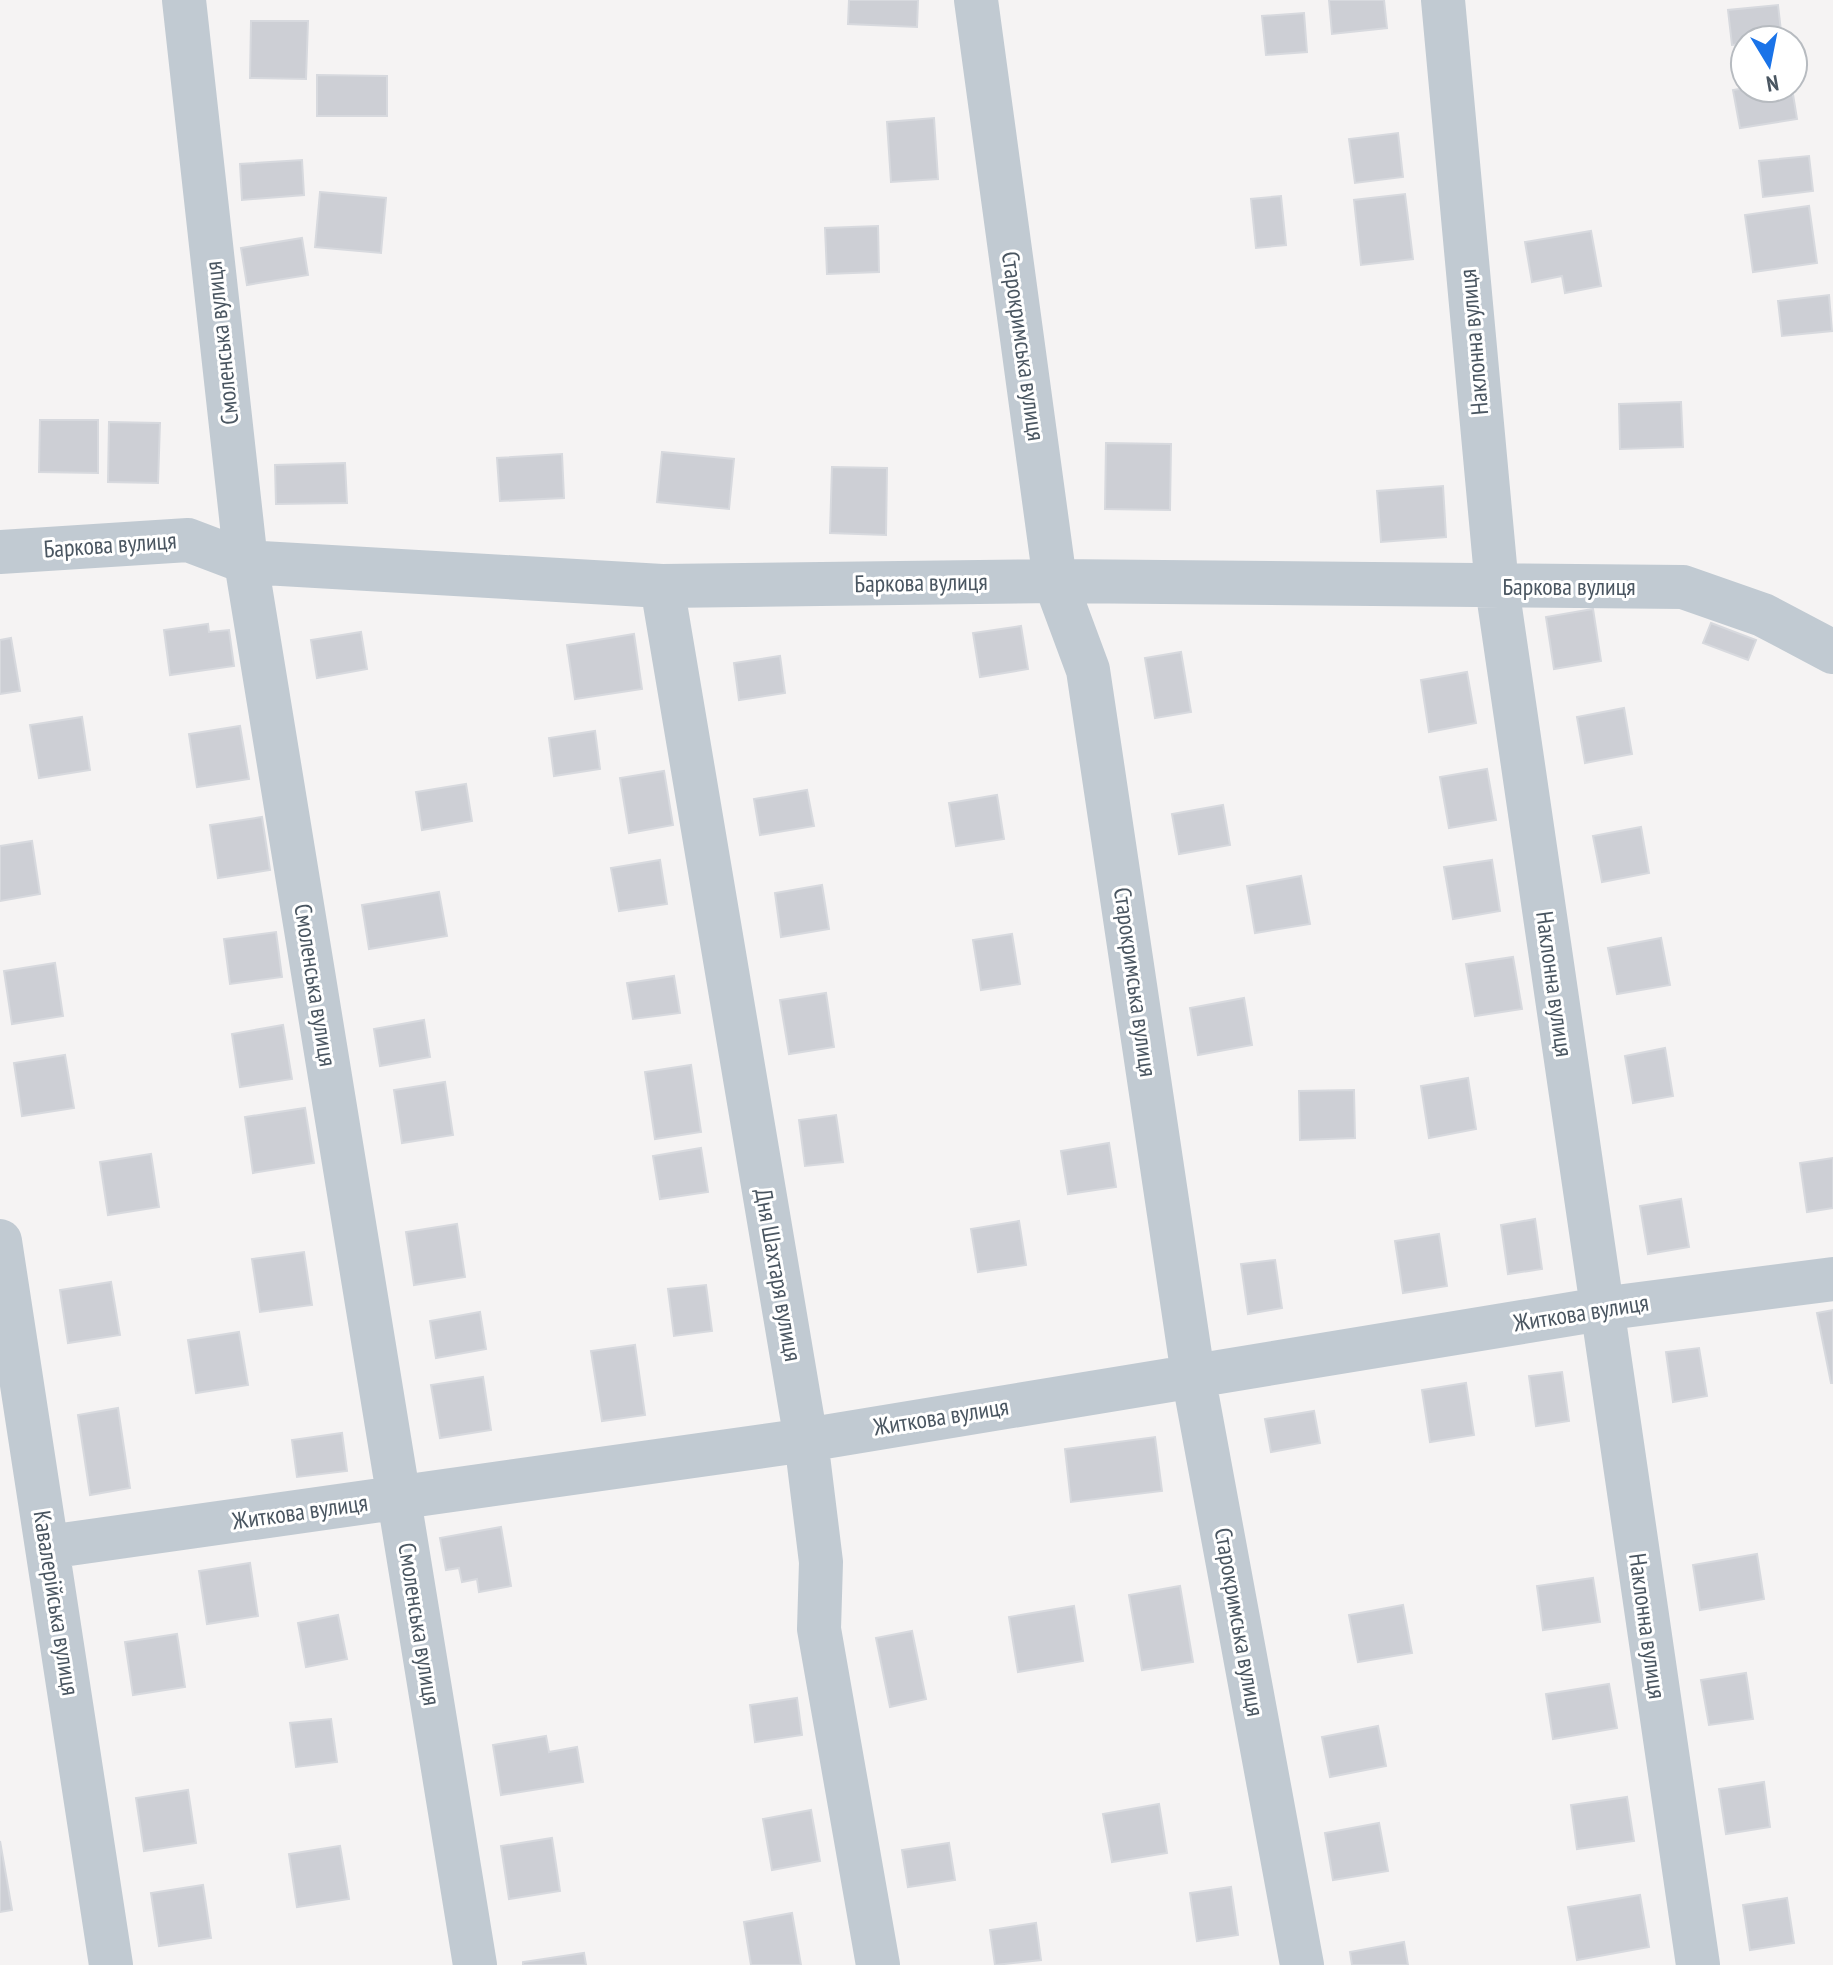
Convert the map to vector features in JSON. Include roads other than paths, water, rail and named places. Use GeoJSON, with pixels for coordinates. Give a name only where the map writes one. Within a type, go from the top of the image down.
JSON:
{"type":"FeatureCollection","features":[{"type":"Feature","properties":{"kind":"street","name":"Смоленська вулиця"},"geometry":{"type":"LineString","coordinates":[[184,0],[246,562],[475,1965]]}},
{"type":"Feature","properties":{"kind":"street","name":"Старокримська вулиця"},"geometry":{"type":"LineString","coordinates":[[976,0],[1055,581],[1088,670],[1193,1375],[1302,1965]]}},
{"type":"Feature","properties":{"kind":"street","name":"Наклонна вулиця"},"geometry":{"type":"LineString","coordinates":[[1443,0],[1497,587],[1698,1965]]}},
{"type":"Feature","properties":{"kind":"street","name":"Баркова вулиця"},"geometry":{"type":"LineString","coordinates":[[0,552],[188,540],[246,562],[662,586],[1055,581],[1683,587],[1763,615],[1833,652]]}},
{"type":"Feature","properties":{"kind":"street","name":"Дня Шахтаря вулиця"},"geometry":{"type":"LineString","coordinates":[[662,586],[806,1440],[821,1562],[819,1629],[878,1965]]}},
{"type":"Feature","properties":{"kind":"street","name":"Кавалерійська вулиця"},"geometry":{"type":"LineString","coordinates":[[0,1241],[111,1965]]}},
{"type":"Feature","properties":{"kind":"street","name":"Житкова вулиця"},"geometry":{"type":"LineString","coordinates":[[48,1547],[806,1440],[1601,1309],[1833,1279]]}}]}
